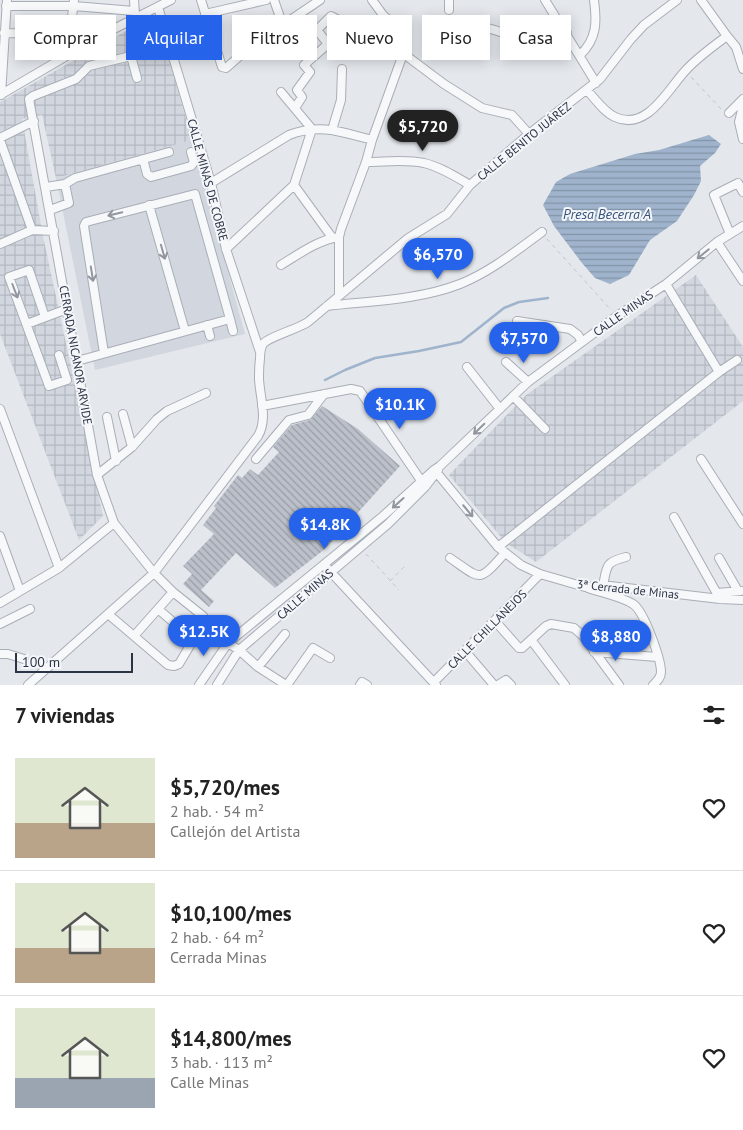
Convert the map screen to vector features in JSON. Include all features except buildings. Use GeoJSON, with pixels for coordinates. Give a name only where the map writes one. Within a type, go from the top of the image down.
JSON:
{"type":"FeatureCollection","features":[{"type":"Feature","properties":{"kind":"street"},"geometry":{"type":"LineString","coordinates":[[134,0],[136,14]]}},
{"type":"Feature","properties":{"kind":"street"},"geometry":{"type":"LineString","coordinates":[[116,26],[136,14],[158,7],[171,0]]}},
{"type":"Feature","properties":{"kind":"street"},"geometry":{"type":"LineString","coordinates":[[201,0],[222,67],[228,67],[236,60]]}},
{"type":"Feature","properties":{"kind":"street"},"geometry":{"type":"LineString","coordinates":[[205,14],[266,0]]}},
{"type":"Feature","properties":{"kind":"street"},"geometry":{"type":"LineString","coordinates":[[274,0],[279,15]]}},
{"type":"Feature","properties":{"kind":"street"},"geometry":{"type":"LineString","coordinates":[[299,15],[320,0]]}},
{"type":"Feature","properties":{"kind":"street"},"geometry":{"type":"LineString","coordinates":[[372,0],[383,15]]}},
{"type":"Feature","properties":{"kind":"street"},"geometry":{"type":"LineString","coordinates":[[449,0],[449,10]]}},
{"type":"Feature","properties":{"kind":"street"},"geometry":{"type":"LineString","coordinates":[[545,0],[555,15]]}},
{"type":"Feature","properties":{"kind":"street"},"geometry":{"type":"LineString","coordinates":[[580,55],[593,39],[595,27],[594,0]]}},
{"type":"Feature","properties":{"kind":"street","name":"CALLE BENITO JUÁREZ"},"geometry":{"type":"LineString","coordinates":[[260,352],[267,340],[301,327],[408,239],[447,214],[470,185],[529,134],[596,83],[644,25],[677,0]]}},
{"type":"Feature","properties":{"kind":"street"},"geometry":{"type":"LineString","coordinates":[[701,0],[736,46],[743,69]]}},
{"type":"Feature","properties":{"kind":"street"},"geometry":{"type":"LineString","coordinates":[[0,95],[6,3],[74,3],[136,14]]}},
{"type":"Feature","properties":{"kind":"street","name":"CALLE MINAS DE COBRE"},"geometry":{"type":"LineString","coordinates":[[158,7],[211,183],[226,249],[260,352]]}},
{"type":"Feature","properties":{"kind":"street"},"geometry":{"type":"LineString","coordinates":[[327,20],[317,30],[327,43]]}},
{"type":"Feature","properties":{"kind":"street"},"geometry":{"type":"LineString","coordinates":[[4,33],[15,33]]}},
{"type":"Feature","properties":{"kind":"street"},"geometry":{"type":"LineString","coordinates":[[587,90],[613,116],[628,120],[637,118],[655,108],[685,71],[708,49],[727,36]]}},
{"type":"Feature","properties":{"kind":"street"},"geometry":{"type":"LineString","coordinates":[[571,40],[596,83]]}},
{"type":"Feature","properties":{"kind":"street"},"geometry":{"type":"LineString","coordinates":[[295,108],[302,97],[296,90],[310,72],[304,65],[327,45]]}},
{"type":"Feature","properties":{"kind":"street","name":"CERRADA NICANOR ARVIDE"},"geometry":{"type":"LineString","coordinates":[[138,78],[131,56],[88,66],[76,78],[29,100],[98,475],[114,524],[154,573],[173,592],[203,616],[205,620],[194,640]]}},
{"type":"Feature","properties":{"kind":"street"},"geometry":{"type":"LineString","coordinates":[[0,95],[60,60]]}},
{"type":"Feature","properties":{"kind":"street"},"geometry":{"type":"LineString","coordinates":[[339,296],[339,237],[402,60]]}},
{"type":"Feature","properties":{"kind":"street"},"geometry":{"type":"LineString","coordinates":[[412,60],[444,84],[482,108],[512,115],[529,134]]}},
{"type":"Feature","properties":{"kind":"street"},"geometry":{"type":"LineString","coordinates":[[332,130],[342,93],[342,68]]}},
{"type":"Feature","properties":{"kind":"street"},"geometry":{"type":"LineString","coordinates":[[281,92],[312,128]]}},
{"type":"Feature","properties":{"kind":"street"},"geometry":{"type":"LineString","coordinates":[[729,113],[743,99]]}},
{"type":"Feature","properties":{"kind":"street"},"geometry":{"type":"LineString","coordinates":[[743,106],[739,122],[743,139]]}},
{"type":"Feature","properties":{"kind":"street"},"geometry":{"type":"LineString","coordinates":[[32,230],[4,164],[0,138],[34,121]]}},
{"type":"Feature","properties":{"kind":"street"},"geometry":{"type":"LineString","coordinates":[[211,183],[289,135],[312,128],[332,130],[372,140]]}},
{"type":"Feature","properties":{"kind":"street"},"geometry":{"type":"LineString","coordinates":[[226,249],[294,185],[312,128]]}},
{"type":"Feature","properties":{"kind":"street"},"geometry":{"type":"LineString","coordinates":[[46,187],[65,184],[75,178],[168,152]]}},
{"type":"Feature","properties":{"kind":"street"},"geometry":{"type":"LineString","coordinates":[[143,159],[148,174],[151,177],[191,166],[194,162],[191,152]]}},
{"type":"Feature","properties":{"kind":"street"},"geometry":{"type":"LineString","coordinates":[[366,162],[408,161],[426,164],[441,169],[470,185]]}},
{"type":"Feature","properties":{"kind":"street"},"geometry":{"type":"LineString","coordinates":[[50,210],[69,203],[65,184]]}},
{"type":"Feature","properties":{"kind":"street"},"geometry":{"type":"LineString","coordinates":[[730,234],[714,196],[736,184],[739,184],[743,192]]}},
{"type":"Feature","properties":{"kind":"street"},"geometry":{"type":"LineString","coordinates":[[294,185],[331,236]]}},
{"type":"Feature","properties":{"kind":"street"},"geometry":{"type":"LineString","coordinates":[[104,353],[84,226],[86,222],[195,194],[234,331]]}},
{"type":"Feature","properties":{"kind":"street"},"geometry":{"type":"LineString","coordinates":[[149,205],[186,331]]}},
{"type":"Feature","properties":{"kind":"street","name":"CALLE MINAS"},"geometry":{"type":"LineString","coordinates":[[217,685],[239,650],[388,524],[434,470],[438,469],[528,382],[617,316],[666,284],[717,242],[743,226]]}},
{"type":"Feature","properties":{"kind":"street"},"geometry":{"type":"LineString","coordinates":[[0,244],[32,230],[54,231]]}},
{"type":"Feature","properties":{"kind":"street"},"geometry":{"type":"LineString","coordinates":[[328,306],[438,292],[481,274],[542,232]]}},
{"type":"Feature","properties":{"kind":"street"},"geometry":{"type":"LineString","coordinates":[[281,265],[310,248],[331,238],[339,237]]}},
{"type":"Feature","properties":{"kind":"street"},"geometry":{"type":"LineString","coordinates":[[717,242],[743,282]]}},
{"type":"Feature","properties":{"kind":"street"},"geometry":{"type":"LineString","coordinates":[[44,317],[28,270],[9,277],[49,386],[67,380],[59,355]]}},
{"type":"Feature","properties":{"kind":"street"},"geometry":{"type":"LineString","coordinates":[[666,284],[719,372]]}},
{"type":"Feature","properties":{"kind":"street"},"geometry":{"type":"LineString","coordinates":[[27,324],[68,309]]}},
{"type":"Feature","properties":{"kind":"street"},"geometry":{"type":"LineString","coordinates":[[77,360],[230,318]]}},
{"type":"Feature","properties":{"kind":"street"},"geometry":{"type":"LineString","coordinates":[[517,321],[570,329],[578,335],[582,342]]}},
{"type":"Feature","properties":{"kind":"street"},"geometry":{"type":"LineString","coordinates":[[207,325],[210,336]]}},
{"type":"Feature","properties":{"kind":"street"},"geometry":{"type":"LineString","coordinates":[[28,685],[154,573],[262,428],[264,420],[259,377],[260,352]]}},
{"type":"Feature","properties":{"kind":"street"},"geometry":{"type":"LineString","coordinates":[[450,558],[475,576],[486,574],[502,550],[719,372],[737,360]]}},
{"type":"Feature","properties":{"kind":"street"},"geometry":{"type":"LineString","coordinates":[[506,362],[528,382]]}},
{"type":"Feature","properties":{"kind":"street"},"geometry":{"type":"LineString","coordinates":[[467,367],[500,409]]}},
{"type":"Feature","properties":{"kind":"street"},"geometry":{"type":"LineString","coordinates":[[262,406],[351,389],[360,391],[424,484]]}},
{"type":"Feature","properties":{"kind":"street"},"geometry":{"type":"LineString","coordinates":[[98,475],[132,447],[156,419],[168,411],[206,393]]}},
{"type":"Feature","properties":{"kind":"street"},"geometry":{"type":"LineString","coordinates":[[256,459],[289,420],[308,415],[324,394]]}},
{"type":"Feature","properties":{"kind":"street"},"geometry":{"type":"LineString","coordinates":[[513,396],[545,429]]}},
{"type":"Feature","properties":{"kind":"street"},"geometry":{"type":"LineString","coordinates":[[0,409],[59,568]]}},
{"type":"Feature","properties":{"kind":"street"},"geometry":{"type":"LineString","coordinates":[[123,414],[132,447]]}},
{"type":"Feature","properties":{"kind":"street"},"geometry":{"type":"LineString","coordinates":[[107,417],[116,461]]}},
{"type":"Feature","properties":{"kind":"street"},"geometry":{"type":"LineString","coordinates":[[701,459],[743,524]]}},
{"type":"Feature","properties":{"kind":"street","name":"3ª Cerrada de Minas"},"geometry":{"type":"LineString","coordinates":[[438,469],[502,550],[521,565],[540,574],[585,588],[603,586],[743,600]]}},
{"type":"Feature","properties":{"kind":"street","name":"CALLE MINAS"},"geometry":{"type":"LineString","coordinates":[[199,685],[228,643],[424,484]]}},
{"type":"Feature","properties":{"kind":"street"},"geometry":{"type":"LineString","coordinates":[[674,517],[718,596],[741,591],[719,558]]}},
{"type":"Feature","properties":{"kind":"street"},"geometry":{"type":"LineString","coordinates":[[0,603],[59,568],[114,524]]}},
{"type":"Feature","properties":{"kind":"street"},"geometry":{"type":"LineString","coordinates":[[0,536],[2,552],[20,591]]}},
{"type":"Feature","properties":{"kind":"street"},"geometry":{"type":"LineString","coordinates":[[603,586],[608,564],[612,560],[626,557]]}},
{"type":"Feature","properties":{"kind":"street"},"geometry":{"type":"LineString","coordinates":[[324,565],[435,684]]}},
{"type":"Feature","properties":{"kind":"street","name":"CALLE CHILLANEJOS"},"geometry":{"type":"LineString","coordinates":[[435,684],[540,574]]}},
{"type":"Feature","properties":{"kind":"street"},"geometry":{"type":"LineString","coordinates":[[585,588],[624,600],[638,609],[646,622],[661,670],[659,679],[653,685]]}},
{"type":"Feature","properties":{"kind":"street"},"geometry":{"type":"LineString","coordinates":[[134,636],[173,592]]}},
{"type":"Feature","properties":{"kind":"street"},"geometry":{"type":"LineString","coordinates":[[0,624],[30,609]]}},
{"type":"Feature","properties":{"kind":"street"},"geometry":{"type":"LineString","coordinates":[[108,614],[168,665],[174,666],[179,664],[194,640],[158,609]]}},
{"type":"Feature","properties":{"kind":"street"},"geometry":{"type":"LineString","coordinates":[[495,621],[519,648],[524,648],[546,626],[551,624],[574,628],[579,631],[619,685]]}},
{"type":"Feature","properties":{"kind":"street"},"geometry":{"type":"LineString","coordinates":[[258,667],[285,634]]}},
{"type":"Feature","properties":{"kind":"street"},"geometry":{"type":"LineString","coordinates":[[532,641],[565,685]]}},
{"type":"Feature","properties":{"kind":"street"},"geometry":{"type":"LineString","coordinates":[[228,643],[258,667],[287,685],[314,648],[330,658]]}},
{"type":"Feature","properties":{"kind":"street"},"geometry":{"type":"LineString","coordinates":[[465,651],[496,685],[506,680],[511,685]]}},
{"type":"Feature","properties":{"kind":"street"},"geometry":{"type":"LineString","coordinates":[[594,652],[657,657]]}},
{"type":"Feature","properties":{"kind":"street"},"geometry":{"type":"LineString","coordinates":[[0,654],[8,654],[24,659]]}},
{"type":"Feature","properties":{"kind":"street"},"geometry":{"type":"LineString","coordinates":[[360,685],[362,682],[367,685]]}},
{"type":"Feature","properties":{"kind":"path"},"geometry":{"type":"LineString","coordinates":[[685,71],[722,110],[729,113]]}},
{"type":"Feature","properties":{"kind":"path"},"geometry":{"type":"LineString","coordinates":[[542,232],[617,316]]}},
{"type":"Feature","properties":{"kind":"path"},"geometry":{"type":"LineString","coordinates":[[360,547],[399,590]]}},
{"type":"Feature","properties":{"kind":"path"},"geometry":{"type":"LineString","coordinates":[[390,581],[405,566]]}},
{"type":"Feature","properties":{"kind":"shaded area"},"geometry":{"type":"Polygon","coordinates":[[[126,31],[126,60],[169,60],[192,140],[56,178],[42,115],[22,119],[43,236],[103,516],[79,540],[0,334],[0,102],[74,60],[116,60],[116,37],[126,31]]]}},
{"type":"Feature","properties":{"kind":"shaded area"},"geometry":{"type":"Polygon","coordinates":[[[192,140],[245,334],[95,370],[56,178],[192,140]]]}},
{"type":"Feature","properties":{"kind":"shaded area"},"geometry":{"type":"Polygon","coordinates":[[[696,275],[743,347],[743,401],[536,562],[506,543],[449,475],[526,395],[696,275]]]}},
{"type":"Feature","properties":{"kind":"water","name":"Presa Becerra A"},"geometry":{"type":"Polygon","coordinates":[[[709,135],[721,144],[715,153],[700,166],[701,181],[677,221],[650,240],[629,275],[610,284],[595,278],[554,226],[543,205],[556,182],[570,174],[635,154],[659,150],[709,135]]]}},
{"type":"Feature","properties":{"kind":"waterway"},"geometry":{"type":"LineString","coordinates":[[325,380],[375,358],[461,342],[504,308],[519,302],[548,298]]}}]}
